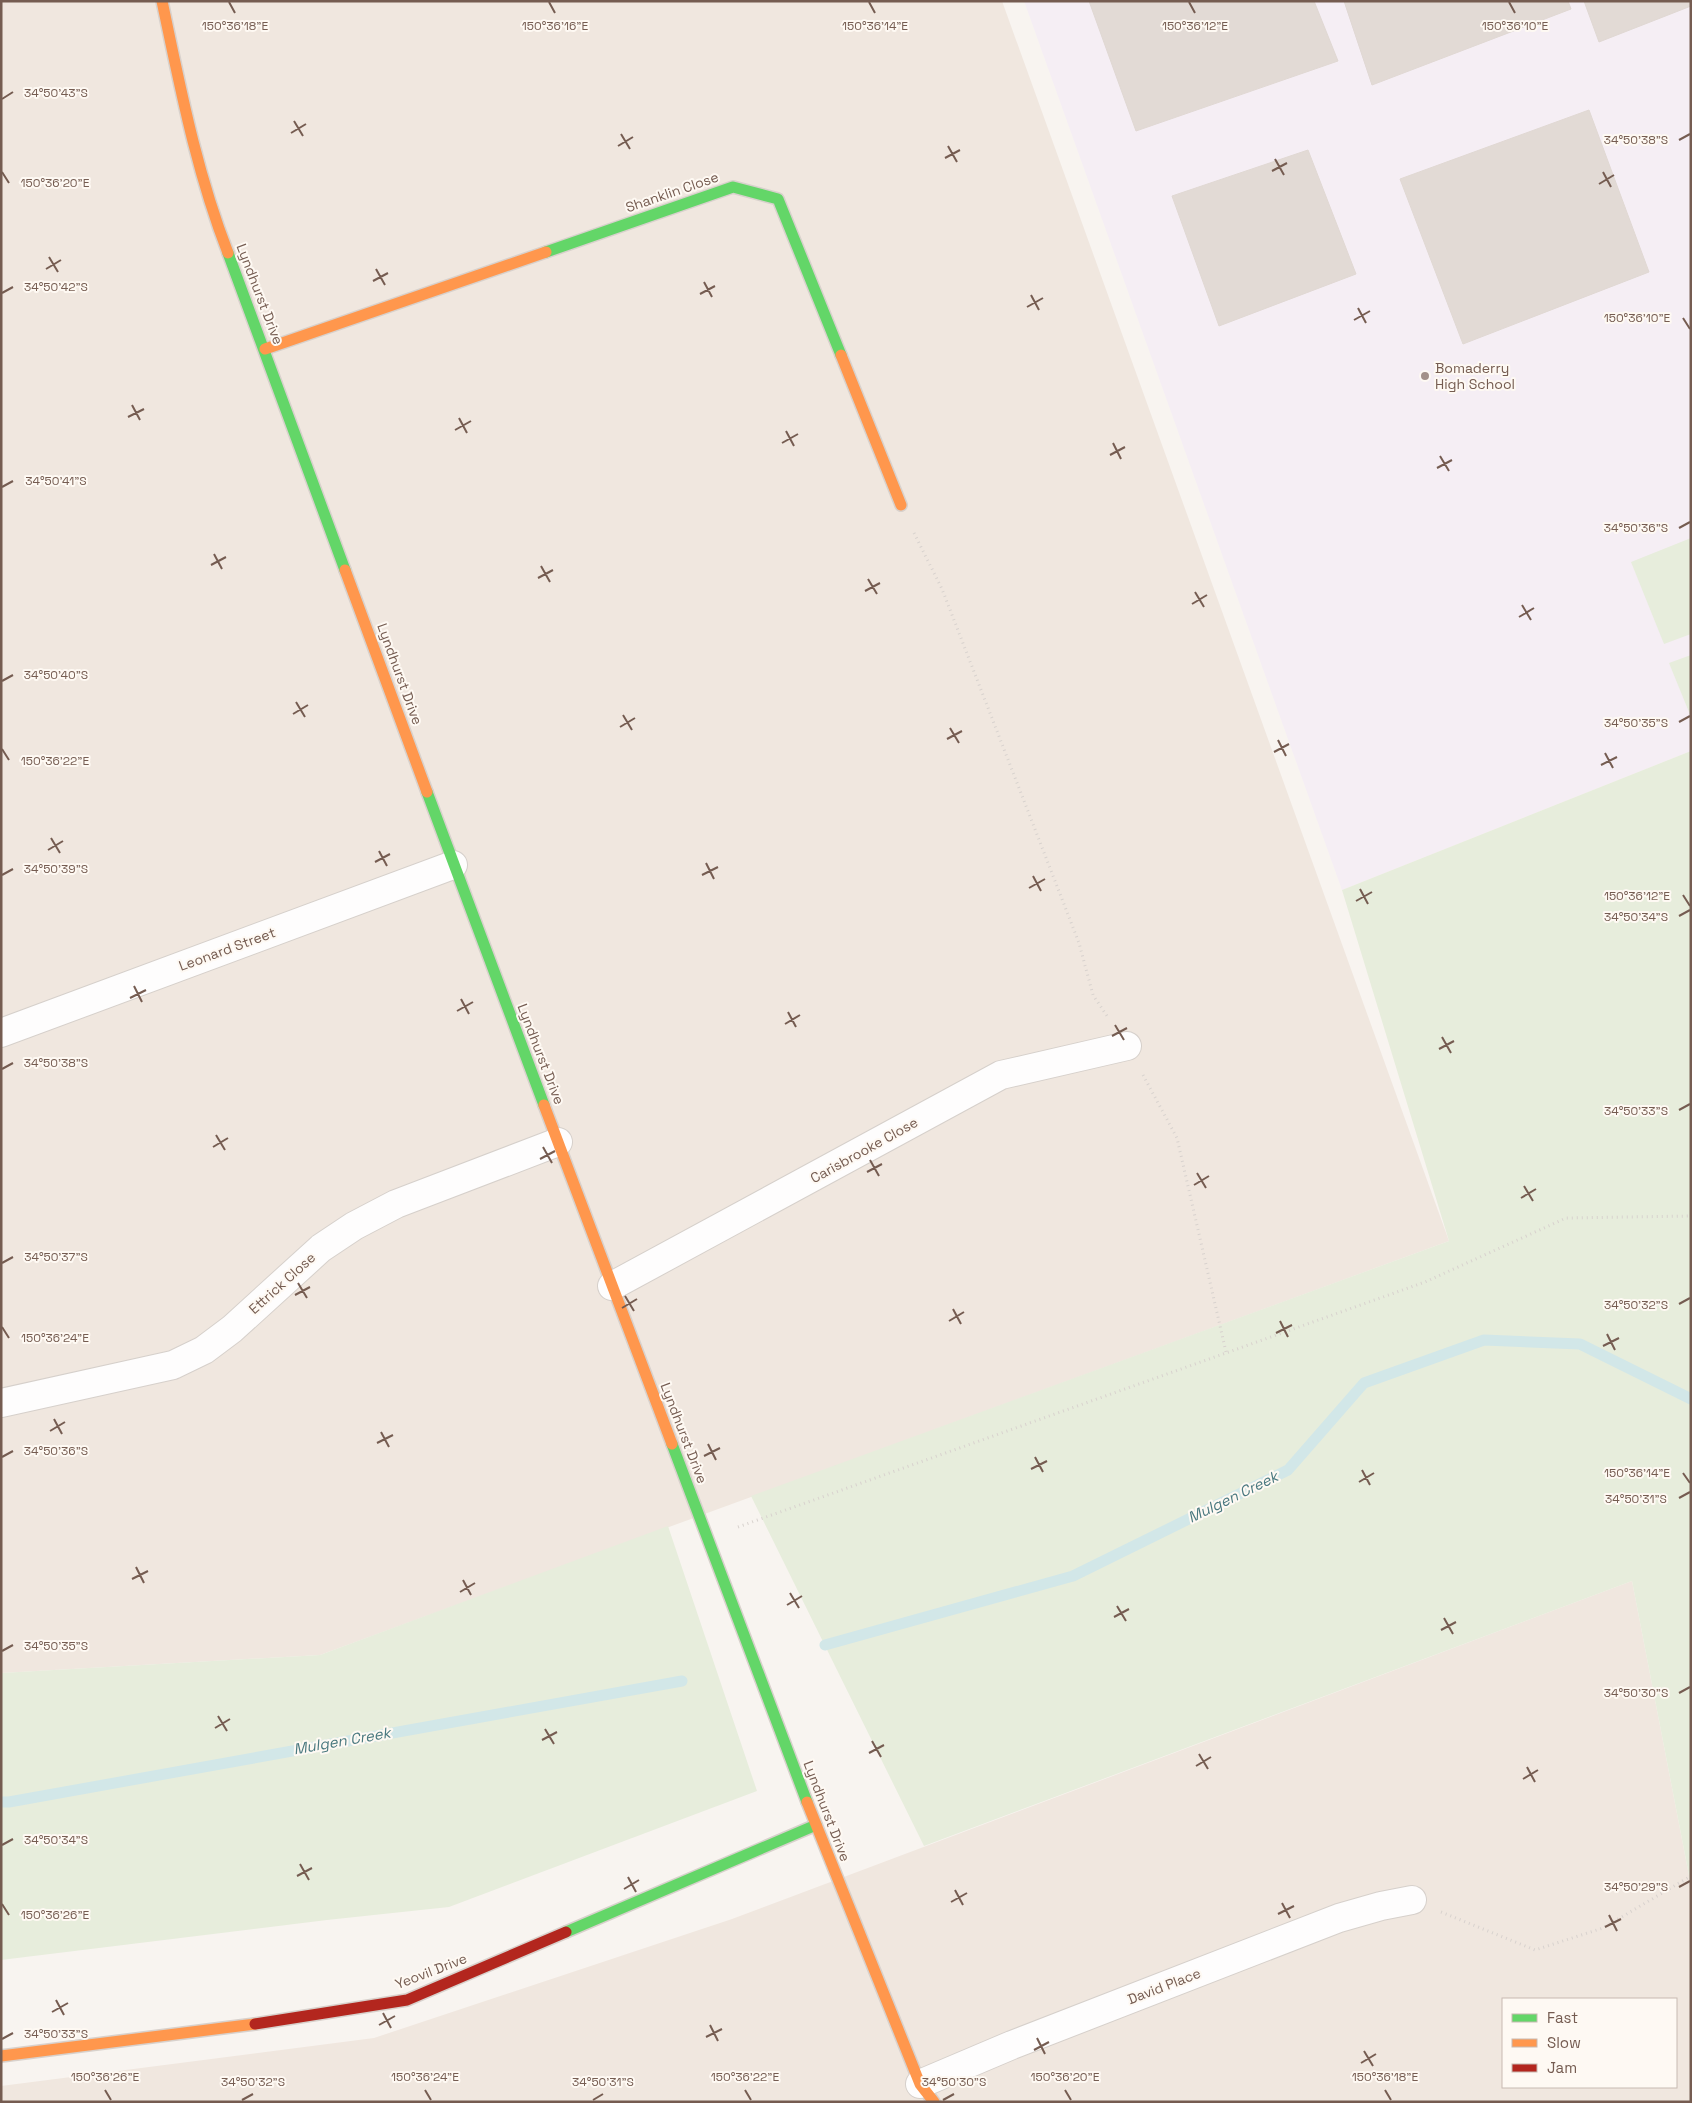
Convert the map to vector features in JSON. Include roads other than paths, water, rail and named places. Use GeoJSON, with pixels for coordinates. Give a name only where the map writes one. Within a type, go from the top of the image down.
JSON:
{"type":"FeatureCollection","features":[{"type":"Feature","properties":{"kind":"street","name":"Lyndhurst Drive"},"geometry":{"type":"LineString","coordinates":[[162,1],[186,122],[214,217],[265,349],[453,865],[816,1825],[927,2093]]}},
{"type":"Feature","properties":{"kind":"street","name":"Shanklin Close"},"geometry":{"type":"LineString","coordinates":[[265,349],[733,187],[778,199],[901,505]]}},
{"type":"Feature","properties":{"kind":"street","name":"Leonard Street"},"geometry":{"type":"LineString","coordinates":[[1,1033],[453,865]]}},
{"type":"Feature","properties":{"kind":"street","name":"Carisbrooke Close"},"geometry":{"type":"LineString","coordinates":[[612,1286],[1001,1075],[1127,1046]]}},
{"type":"Feature","properties":{"kind":"street","name":"Ettrick Close"},"geometry":{"type":"LineString","coordinates":[[1,1403],[174,1365],[204,1350],[232,1329],[321,1248],[354,1226],[396,1204],[558,1142]]}},
{"type":"Feature","properties":{"kind":"street","name":"Yeovil Drive"},"geometry":{"type":"LineString","coordinates":[[1,2056],[261,2023],[407,2000],[816,1825]]}},
{"type":"Feature","properties":{"kind":"street","name":"David Place"},"geometry":{"type":"LineString","coordinates":[[927,2093],[1021,2042],[1339,1918],[1381,1906],[1412,1900]]}},
{"type":"Feature","properties":{"kind":"waterway","name":"Mulgen Creek"},"geometry":{"type":"LineString","coordinates":[[825,1645],[1073,1576],[1288,1470],[1364,1383],[1484,1340],[1580,1344],[1691,1399]]}},
{"type":"Feature","properties":{"kind":"waterway","name":"Mulgen Creek"},"geometry":{"type":"LineString","coordinates":[[1,1802],[682,1681]]}},
{"type":"Feature","properties":{"kind":"place","name":"Bomaderry High School"},"geometry":{"type":"Point","coordinates":[1425,376]}}]}
